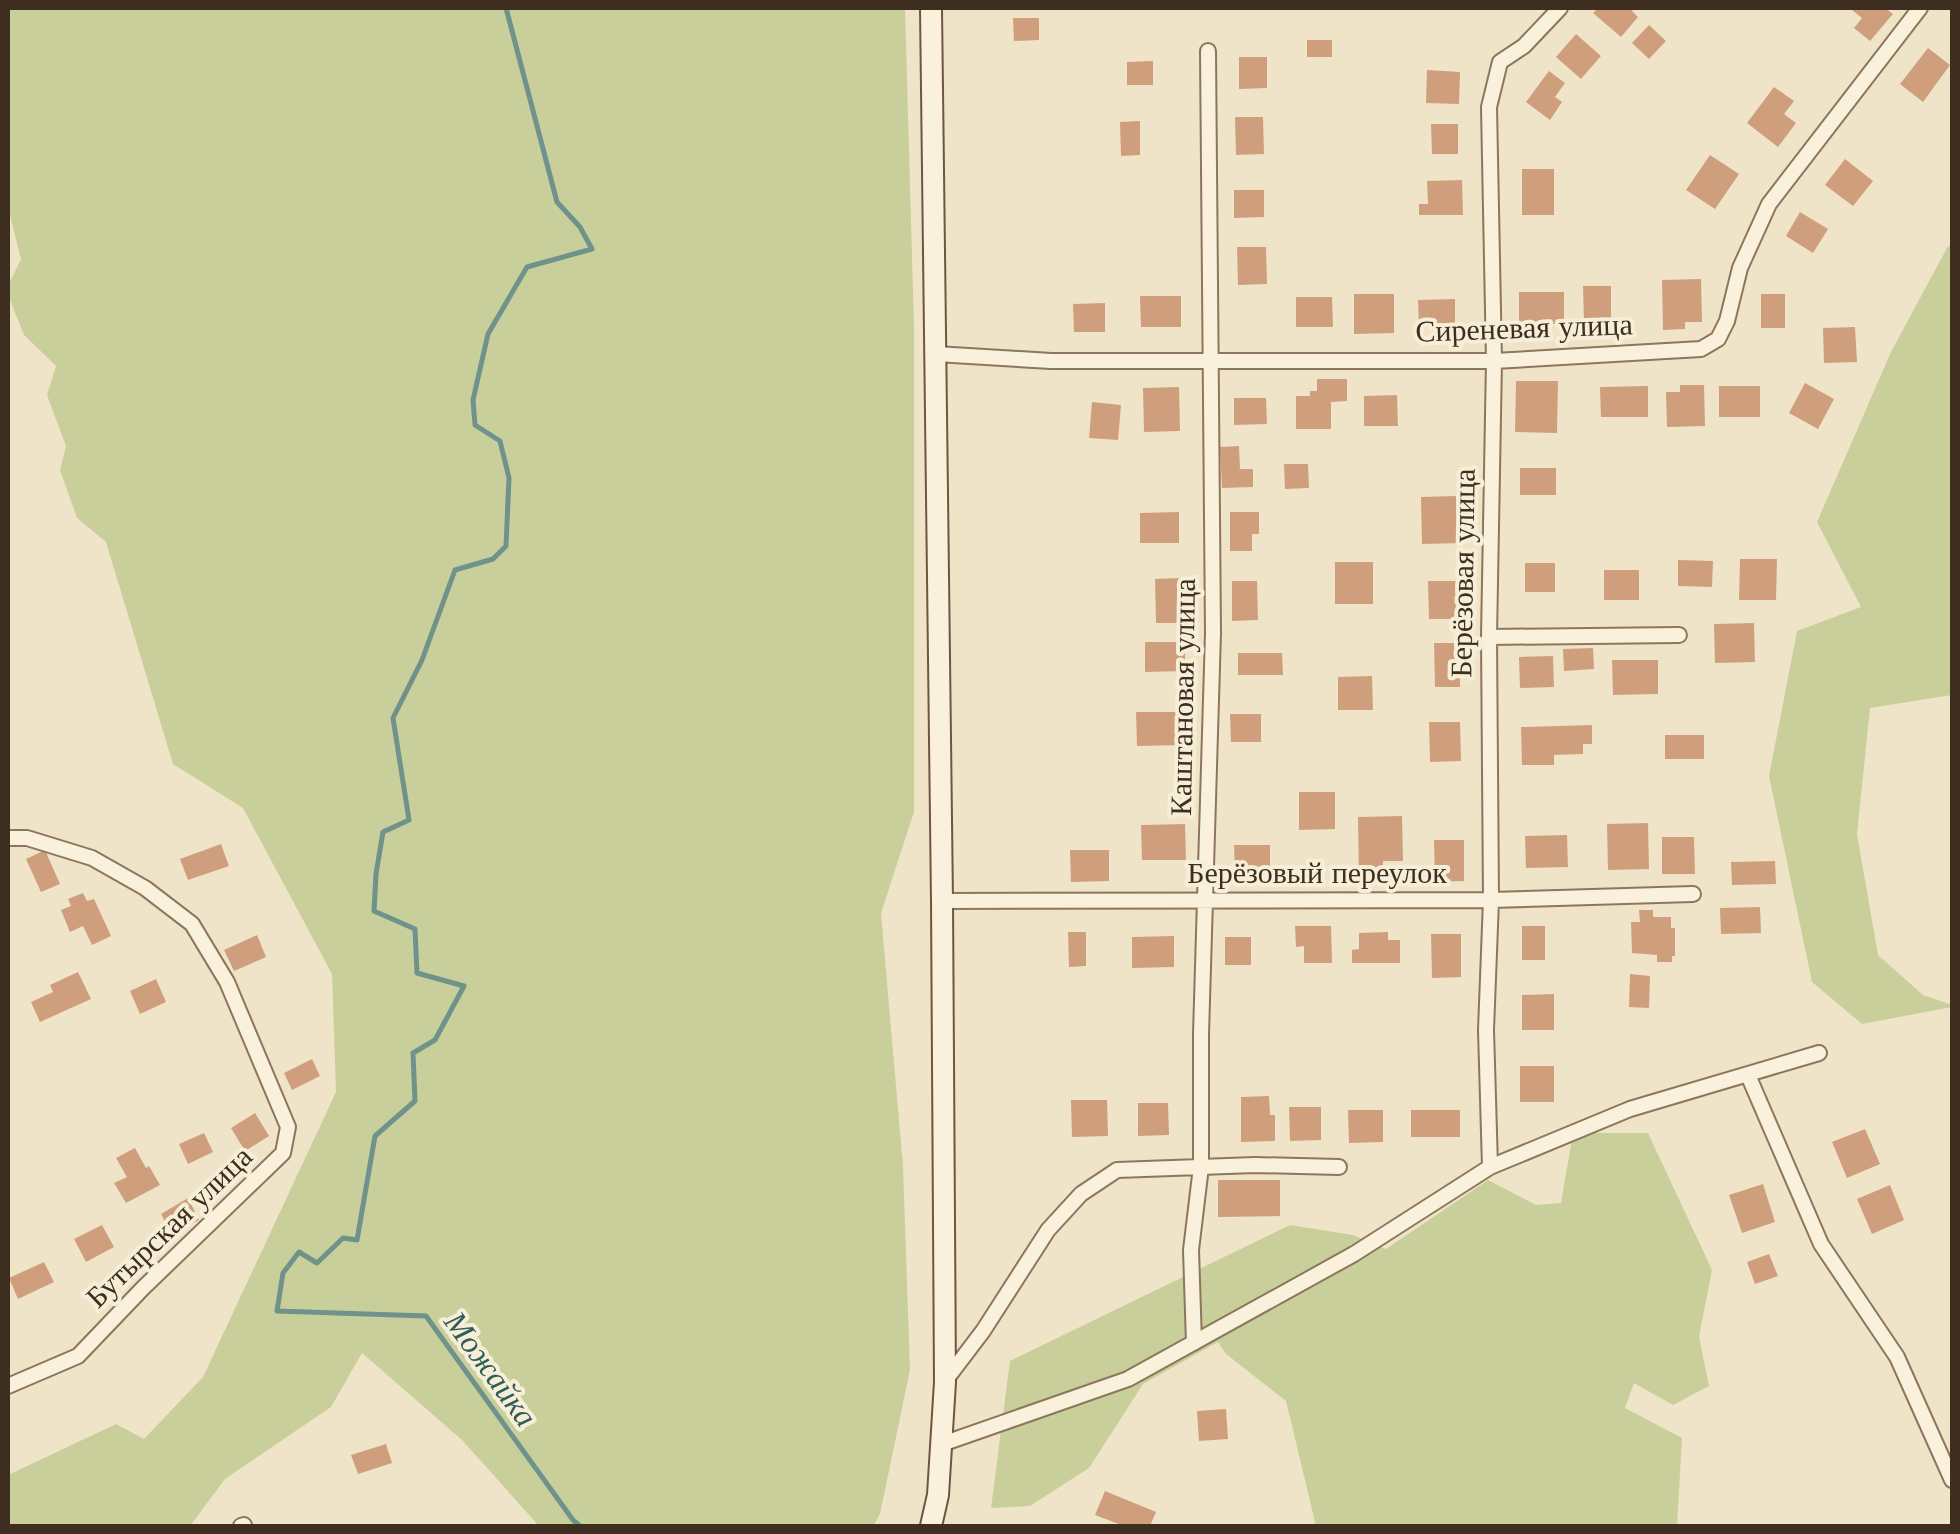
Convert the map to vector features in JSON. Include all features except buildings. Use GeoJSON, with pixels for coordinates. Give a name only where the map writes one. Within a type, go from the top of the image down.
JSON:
{"type":"FeatureCollection","features":[{"type":"Feature","properties":{"kind":"main road"},"geometry":{"type":"LineString","coordinates":[[930,8],[945,1382],[938,1495],[931,1526]]}},
{"type":"Feature","properties":{"kind":"street","name":"Берёзовая улица"},"geometry":{"type":"LineString","coordinates":[[1490,1167],[1486,1030],[1491,900],[1489,637],[1494,360],[1489,108],[1500,62],[1524,46],[1560,8]]}},
{"type":"Feature","properties":{"kind":"street","name":"Сиреневая улица"},"geometry":{"type":"LineString","coordinates":[[936,354],[1050,361],[1494,360],[1701,349],[1718,339],[1727,321],[1740,268],[1769,204],[1920,8]]}},
{"type":"Feature","properties":{"kind":"street","name":"Каштановая улица"},"geometry":{"type":"LineString","coordinates":[[1194,1342],[1191,1250],[1201,1167],[1212,633],[1208,52]]}},
{"type":"Feature","properties":{"kind":"street"},"geometry":{"type":"LineString","coordinates":[[1489,637],[1680,635]]}},
{"type":"Feature","properties":{"kind":"street","name":"Бутырская улица"},"geometry":{"type":"LineString","coordinates":[[8,838],[26,838],[92,858],[144,888],[192,924],[227,982],[288,1127],[283,1154],[78,1356],[8,1386]]}},
{"type":"Feature","properties":{"kind":"street","name":"Берёзовый переулок"},"geometry":{"type":"LineString","coordinates":[[942,900],[1491,900],[1692,894]]}},
{"type":"Feature","properties":{"kind":"street"},"geometry":{"type":"LineString","coordinates":[[942,1444],[1128,1379],[1354,1254],[1490,1167],[1630,1109],[1818,1053]]}},
{"type":"Feature","properties":{"kind":"street"},"geometry":{"type":"LineString","coordinates":[[1748,1075],[1821,1244],[1896,1357],[1952,1480]]}},
{"type":"Feature","properties":{"kind":"street"},"geometry":{"type":"LineString","coordinates":[[945,1382],[1048,1230],[1081,1194],[1117,1170],[1255,1165],[1339,1167]]}},
{"type":"Feature","properties":{"kind":"green space"},"geometry":{"type":"Polygon","coordinates":[[[8,8],[905,8],[914,326],[914,812],[881,913],[903,1166],[910,1370],[880,1514],[873,1526],[539,1526],[462,1440],[362,1353],[331,1407],[225,1479],[190,1526],[8,1526],[8,1475],[116,1424],[144,1439],[203,1377],[336,1092],[332,974],[243,808],[173,764],[106,542],[77,518],[60,470],[66,446],[47,395],[56,366],[24,335],[8,295],[8,286],[21,259],[8,207],[8,8]]]}},
{"type":"Feature","properties":{"kind":"green space"},"geometry":{"type":"Polygon","coordinates":[[[1952,243],[1952,695],[1870,708],[1857,834],[1878,955],[1923,995],[1952,1007],[1862,1024],[1812,982],[1769,776],[1797,631],[1861,607],[1817,522],[1891,352],[1952,243]]]}},
{"type":"Feature","properties":{"kind":"green space"},"geometry":{"type":"Polygon","coordinates":[[[1573,1133],[1648,1133],[1712,1270],[1699,1337],[1709,1386],[1673,1405],[1634,1383],[1625,1408],[1682,1438],[1677,1526],[1316,1526],[1286,1401],[1226,1354],[1218,1342],[1143,1384],[1089,1468],[1030,1506],[991,1508],[1010,1361],[1290,1225],[1353,1235],[1386,1249],[1488,1180],[1536,1205],[1561,1203],[1573,1133]]]}},
{"type":"Feature","properties":{"kind":"waterway","name":"Можайка"},"geometry":{"type":"LineString","coordinates":[[506,8],[557,202],[580,227],[592,249],[527,267],[488,334],[473,400],[475,425],[500,441],[509,478],[506,546],[493,559],[455,570],[422,660],[393,718],[409,820],[383,832],[374,911],[415,929],[417,973],[464,986],[435,1040],[413,1053],[415,1101],[375,1136],[357,1240],[343,1238],[317,1263],[299,1252],[283,1273],[277,1311],[426,1316],[580,1526]]}}]}
